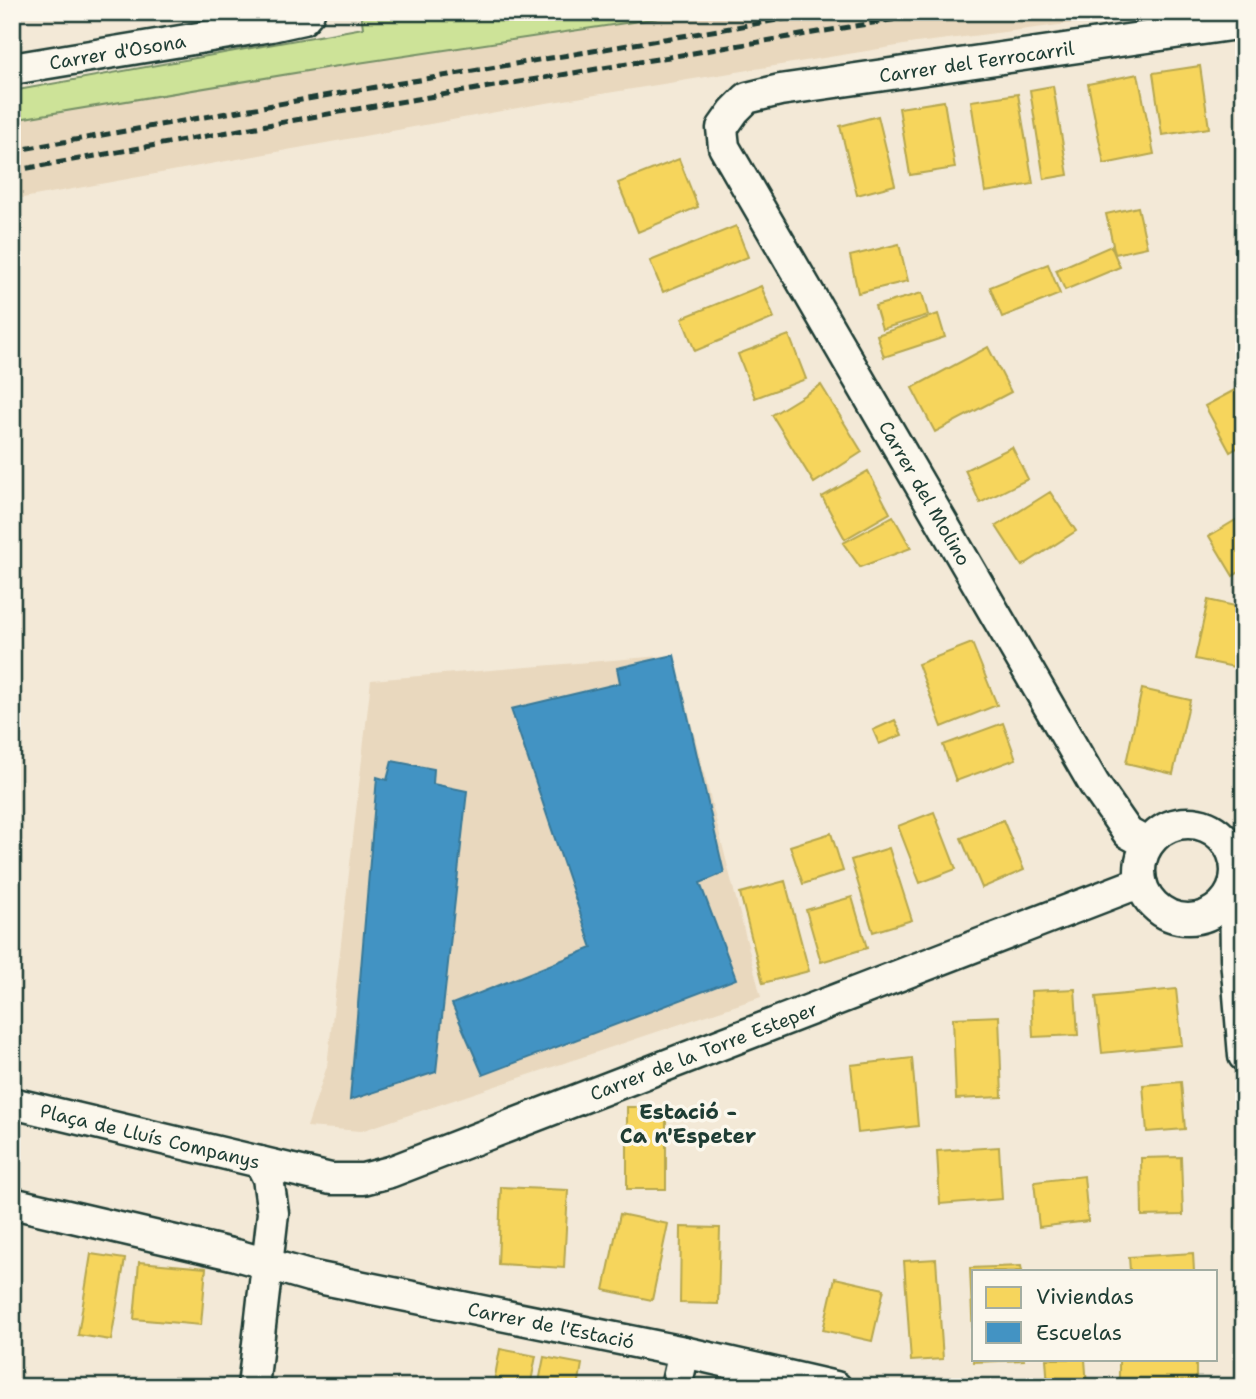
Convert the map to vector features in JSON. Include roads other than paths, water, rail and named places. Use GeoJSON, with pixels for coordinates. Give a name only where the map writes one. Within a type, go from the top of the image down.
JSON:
{"type":"FeatureCollection","features":[{"type":"Feature","properties":{"kind":"street","name":"Carrer d'Osona"},"geometry":{"type":"LineString","coordinates":[[12,69],[306,16]]}},
{"type":"Feature","properties":{"kind":"street","name":"Carrer del Ferrocarril"},"geometry":{"type":"LineString","coordinates":[[722,128],[747,98],[780,90],[1244,23]]}},
{"type":"Feature","properties":{"kind":"street","name":"Carrer del Molino"},"geometry":{"type":"LineString","coordinates":[[722,128],[724,147],[1094,784],[1128,833],[1148,844]]}},
{"type":"Feature","properties":{"kind":"street"},"geometry":{"type":"LineString","coordinates":[[1239,865],[1230,895],[1212,913],[1196,919],[1178,919],[1163,912],[1150,901],[1141,882],[1140,866],[1148,844],[1160,832],[1181,824],[1197,824],[1213,830],[1230,847],[1239,865],[1236,958],[1244,1056]]}},
{"type":"Feature","properties":{"kind":"street","name":"Carrer de la Torre Esteper"},"geometry":{"type":"LineString","coordinates":[[260,1162],[331,1179],[363,1179],[390,1172],[1141,882]]}},
{"type":"Feature","properties":{"kind":"street"},"geometry":{"type":"LineString","coordinates":[[1196,919],[1230,943],[1236,958]]}},
{"type":"Feature","properties":{"kind":"street","name":"Plaça de Lluís Companys"},"geometry":{"type":"LineString","coordinates":[[12,1103],[260,1162],[268,1178],[273,1213],[253,1387]]}},
{"type":"Feature","properties":{"kind":"street"},"geometry":{"type":"LineString","coordinates":[[12,1203],[266,1263]]}},
{"type":"Feature","properties":{"kind":"street","name":"Carrer de l'Estació"},"geometry":{"type":"LineString","coordinates":[[266,1263],[309,1276],[684,1352],[820,1385]]}},
{"type":"Feature","properties":{"kind":"street"},"geometry":{"type":"LineString","coordinates":[[676,1387],[684,1352]]}},
{"type":"Feature","properties":{"kind":"railway"},"geometry":{"type":"LineString","coordinates":[[12,151],[826,12]]}},
{"type":"Feature","properties":{"kind":"railway"},"geometry":{"type":"LineString","coordinates":[[12,171],[345,111],[909,17],[953,12]]}},
{"type":"Feature","properties":{"kind":"district","name":"Estació - Ca n'Espeter"},"geometry":{"type":"Point","coordinates":[688,1124]}}]}
